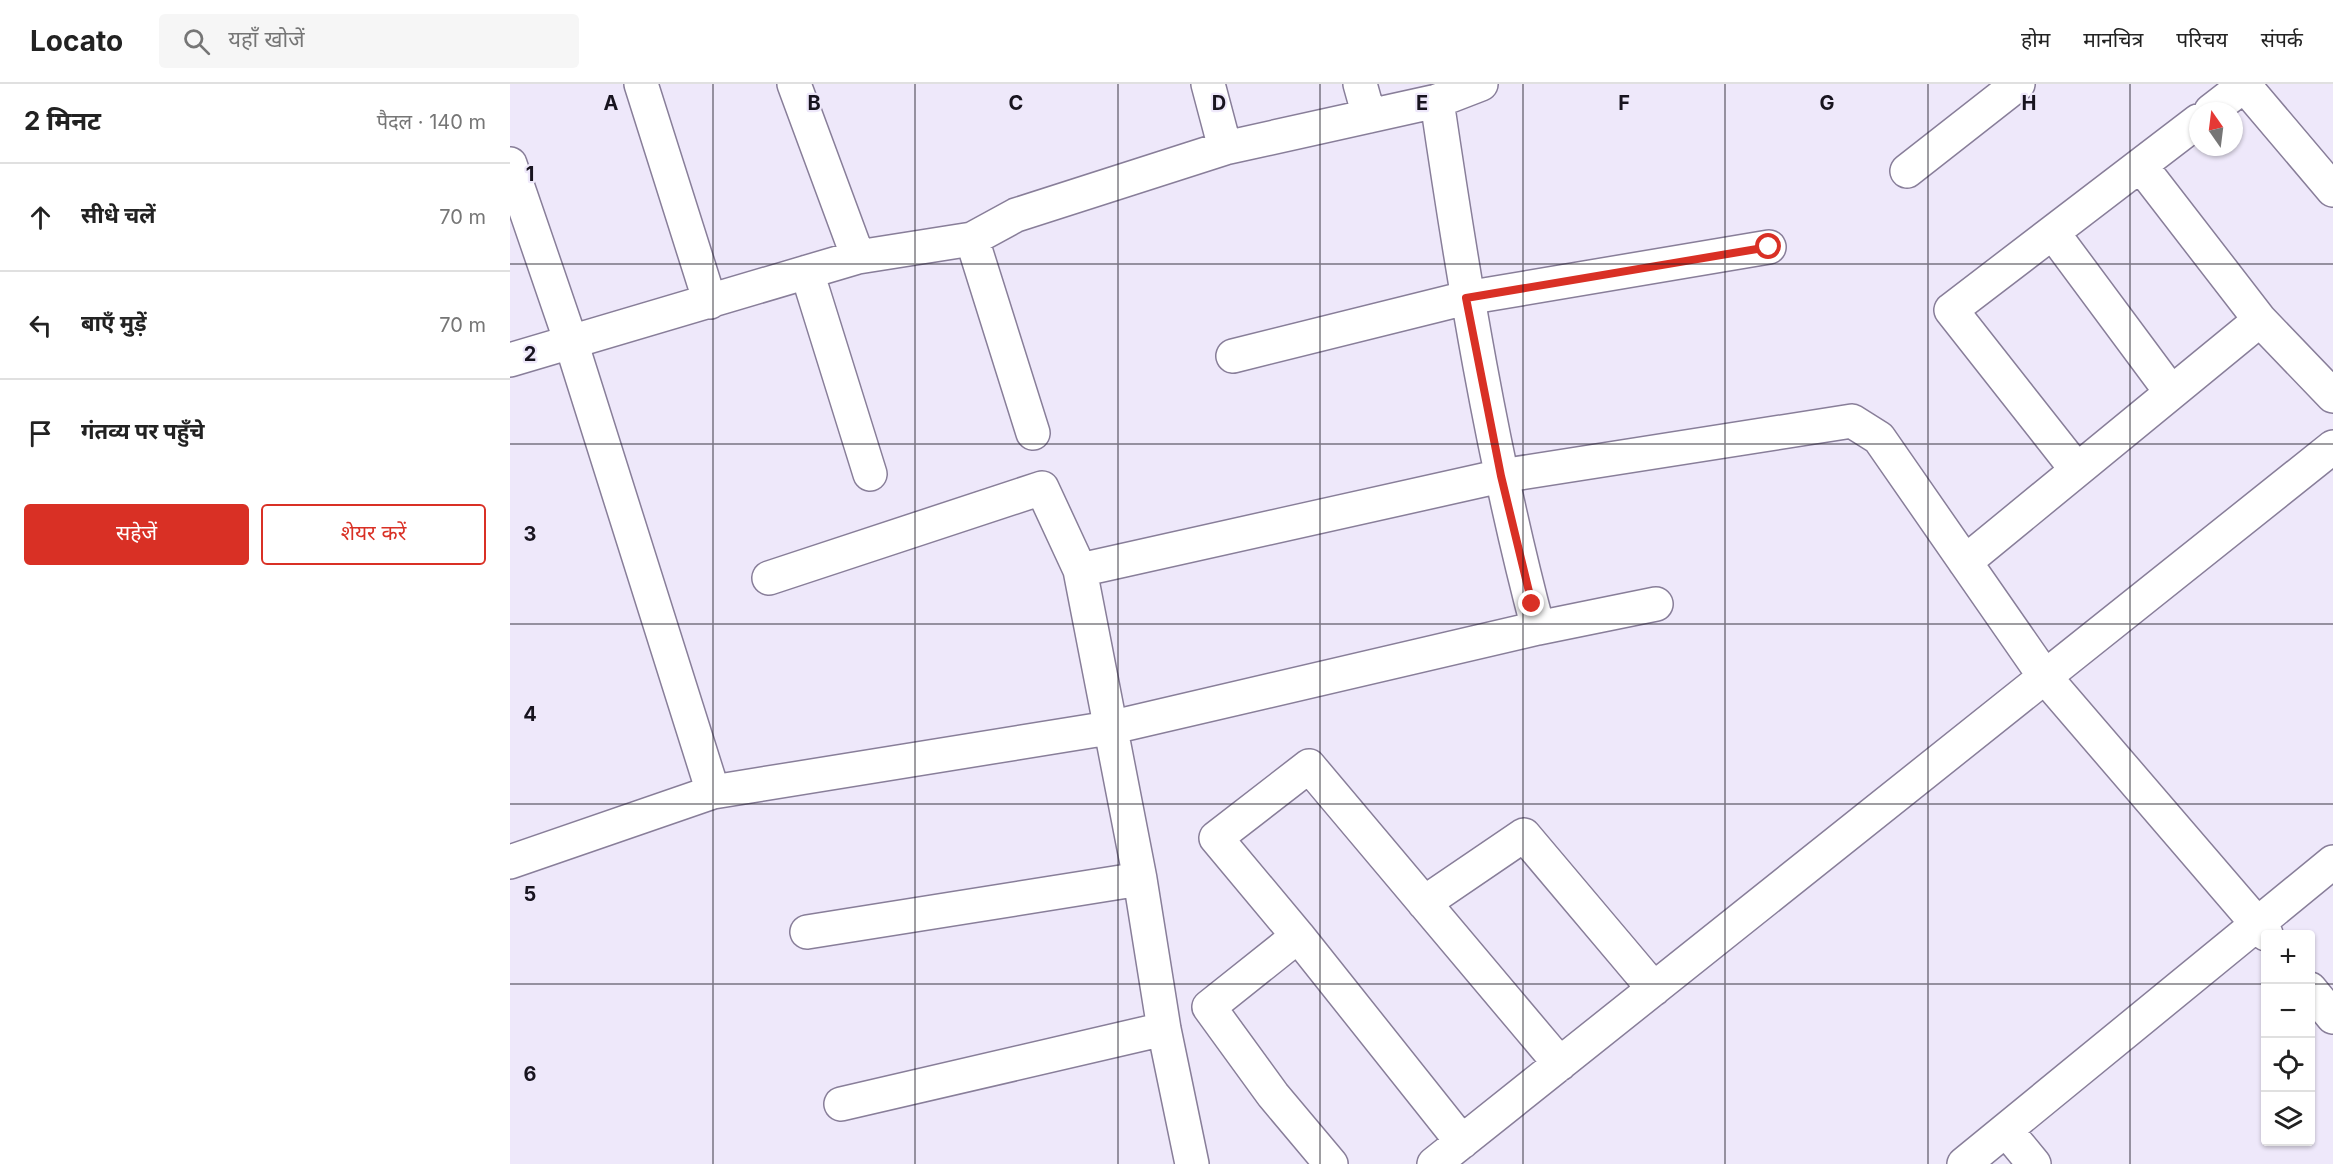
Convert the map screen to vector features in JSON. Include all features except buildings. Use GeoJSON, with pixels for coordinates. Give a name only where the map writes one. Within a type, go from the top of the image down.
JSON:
{"type":"FeatureCollection","features":[{"type":"Feature","properties":{"kind":"street"},"geometry":{"type":"LineString","coordinates":[[641,84],[710,302]]}},
{"type":"Feature","properties":{"kind":"street"},"geometry":{"type":"LineString","coordinates":[[794,84],[858,257]]}},
{"type":"Feature","properties":{"kind":"street"},"geometry":{"type":"LineString","coordinates":[[1208,84],[1225,148]]}},
{"type":"Feature","properties":{"kind":"street"},"geometry":{"type":"LineString","coordinates":[[1360,84],[1369,116]]}},
{"type":"Feature","properties":{"kind":"street"},"geometry":{"type":"LineString","coordinates":[[510,360],[858,257],[972,239],[1016,215],[1225,148],[1437,101],[1481,84]]}},
{"type":"Feature","properties":{"kind":"street"},"geometry":{"type":"LineString","coordinates":[[1907,171],[2018,84]]}},
{"type":"Feature","properties":{"kind":"street"},"geometry":{"type":"LineString","coordinates":[[2223,102],[2245,85],[2333,190]]}},
{"type":"Feature","properties":{"kind":"street"},"geometry":{"type":"LineString","coordinates":[[1437,101],[1466,298],[1501,476],[1538,628]]}},
{"type":"Feature","properties":{"kind":"street"},"geometry":{"type":"LineString","coordinates":[[2077,470],[1951,310],[2189,128]]}},
{"type":"Feature","properties":{"kind":"street"},"geometry":{"type":"LineString","coordinates":[[510,164],[571,342],[713,792]]}},
{"type":"Feature","properties":{"kind":"street"},"geometry":{"type":"LineString","coordinates":[[2141,166],[2260,320],[2333,396]]}},
{"type":"Feature","properties":{"kind":"street"},"geometry":{"type":"LineString","coordinates":[[2053,233],[2171,392]]}},
{"type":"Feature","properties":{"kind":"street"},"geometry":{"type":"LineString","coordinates":[[972,239],[1034,433]]}},
{"type":"Feature","properties":{"kind":"street"},"geometry":{"type":"LineString","coordinates":[[1233,356],[1466,298],[1769,247]]}},
{"type":"Feature","properties":{"kind":"street"},"geometry":{"type":"LineString","coordinates":[[807,273],[870,474]]}},
{"type":"Feature","properties":{"kind":"street"},"geometry":{"type":"LineString","coordinates":[[1965,562],[2260,320]]}},
{"type":"Feature","properties":{"kind":"street"},"geometry":{"type":"LineString","coordinates":[[1080,570],[1501,476],[1852,422],[1879,438],[2045,677],[2262,930],[2333,862]]}},
{"type":"Feature","properties":{"kind":"street"},"geometry":{"type":"LineString","coordinates":[[1434,1164],[2333,447]]}},
{"type":"Feature","properties":{"kind":"street"},"geometry":{"type":"LineString","coordinates":[[769,578],[1042,488],[1080,570],[1140,879],[1164,1029],[1192,1164]]}},
{"type":"Feature","properties":{"kind":"street"},"geometry":{"type":"LineString","coordinates":[[510,862],[713,792],[1109,728],[1538,628],[1656,604]]}},
{"type":"Feature","properties":{"kind":"street"},"geometry":{"type":"LineString","coordinates":[[1462,1142],[1298,936],[1216,838],[1308,766],[1560,1064]]}},
{"type":"Feature","properties":{"kind":"street"},"geometry":{"type":"LineString","coordinates":[[1424,903],[1524,835],[1654,989]]}},
{"type":"Feature","properties":{"kind":"street"},"geometry":{"type":"LineString","coordinates":[[807,932],[1140,879]]}},
{"type":"Feature","properties":{"kind":"street"},"geometry":{"type":"LineString","coordinates":[[1964,1164],[2261,931]]}},
{"type":"Feature","properties":{"kind":"street"},"geometry":{"type":"LineString","coordinates":[[1298,936],[1209,1007],[1273,1095],[1330,1164]]}},
{"type":"Feature","properties":{"kind":"street"},"geometry":{"type":"LineString","coordinates":[[2315,995],[2333,1017]]}},
{"type":"Feature","properties":{"kind":"street"},"geometry":{"type":"LineString","coordinates":[[841,1104],[1164,1029]]}},
{"type":"Feature","properties":{"kind":"street"},"geometry":{"type":"LineString","coordinates":[[2006,1130],[2034,1164]]}},
{"type":"Feature","properties":{"kind":"route"},"geometry":{"type":"LineString","coordinates":[[1532,604],[1501,476],[1466,298],[1769,247]]}}]}
